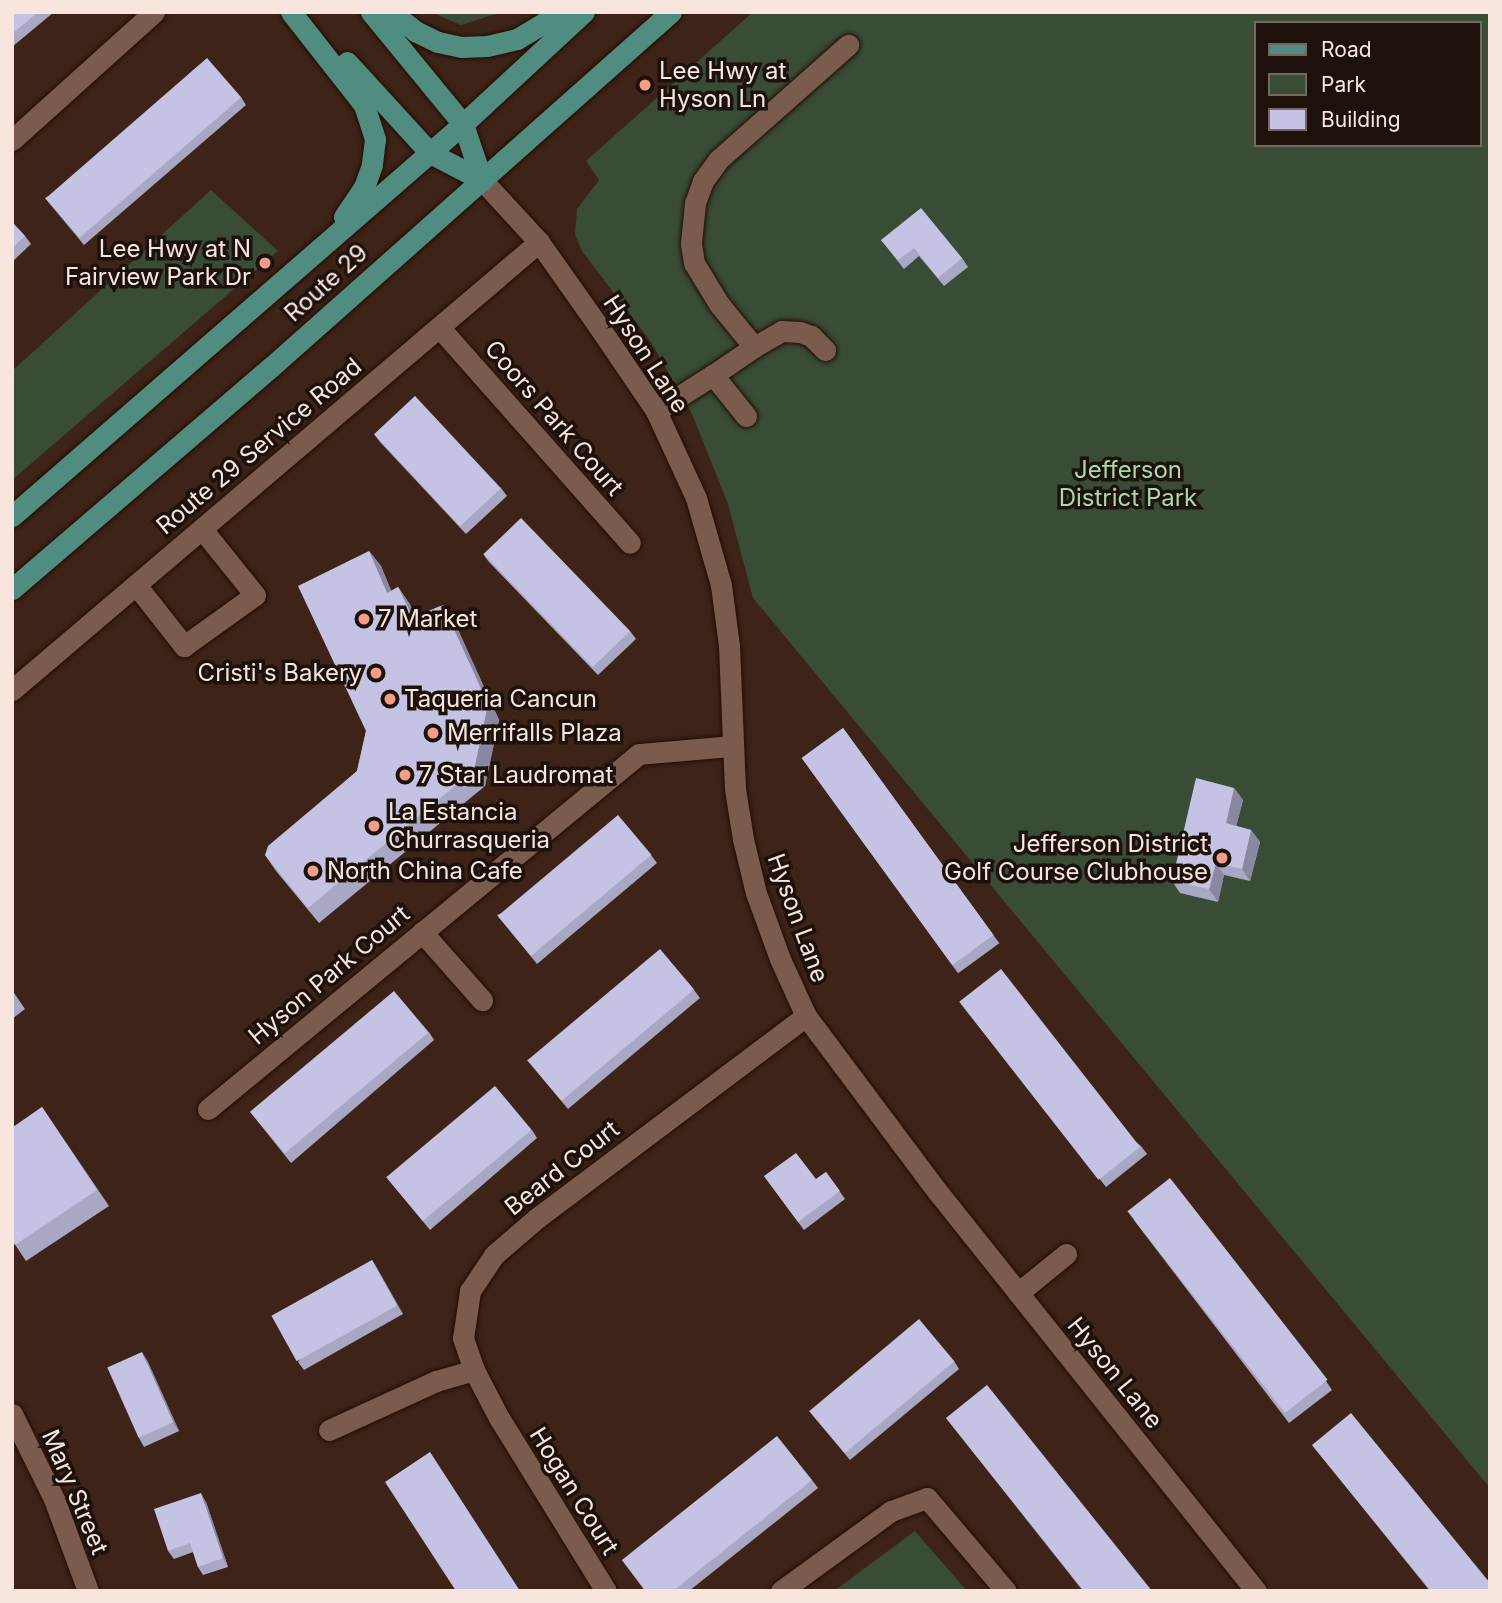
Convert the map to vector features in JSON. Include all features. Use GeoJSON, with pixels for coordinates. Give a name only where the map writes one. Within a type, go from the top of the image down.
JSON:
{"type":"FeatureCollection","features":[{"type":"Feature","properties":{"kind":"main road"},"geometry":{"type":"LineString","coordinates":[[291,12],[364,105],[375,139],[364,187],[318,251]]}},
{"type":"Feature","properties":{"kind":"main road"},"geometry":{"type":"LineString","coordinates":[[300,12],[430,153],[482,180]]}},
{"type":"Feature","properties":{"kind":"main road"},"geometry":{"type":"LineString","coordinates":[[371,12],[463,124],[482,180]]}},
{"type":"Feature","properties":{"kind":"main road"},"geometry":{"type":"LineString","coordinates":[[391,12],[415,31],[438,42],[461,47],[487,46],[517,39],[562,12]]}},
{"type":"Feature","properties":{"kind":"main road","name":"Route 29"},"geometry":{"type":"LineString","coordinates":[[12,516],[463,124],[584,12]]}},
{"type":"Feature","properties":{"kind":"main road","name":"Route 29"},"geometry":{"type":"LineString","coordinates":[[12,589],[271,367],[671,12]]}},
{"type":"Feature","properties":{"kind":"street"},"geometry":{"type":"LineString","coordinates":[[12,139],[153,12]]}},
{"type":"Feature","properties":{"kind":"street"},"geometry":{"type":"LineString","coordinates":[[754,346],[719,304],[694,264],[691,243],[695,203],[703,181],[718,160],[848,45]]}},
{"type":"Feature","properties":{"kind":"street","name":"Hyson Lane"},"geometry":{"type":"LineString","coordinates":[[482,180],[539,242],[656,411],[696,498],[722,585],[729,646],[733,746],[743,839],[756,893],[780,959],[806,1016],[937,1191],[1256,1591]]}},
{"type":"Feature","properties":{"kind":"street","name":"Route 29 Service Road"},"geometry":{"type":"LineString","coordinates":[[12,690],[539,242]]}},
{"type":"Feature","properties":{"kind":"street","name":"Coors Park Court"},"geometry":{"type":"LineString","coordinates":[[439,327],[630,544]]}},
{"type":"Feature","properties":{"kind":"street"},"geometry":{"type":"LineString","coordinates":[[656,411],[713,376],[754,346],[782,331],[800,332],[811,337],[825,350]]}},
{"type":"Feature","properties":{"kind":"street"},"geometry":{"type":"LineString","coordinates":[[713,376],[746,416]]}},
{"type":"Feature","properties":{"kind":"street"},"geometry":{"type":"LineString","coordinates":[[136,585],[184,646],[255,595],[202,528]]}},
{"type":"Feature","properties":{"kind":"street","name":"Hyson Park Court"},"geometry":{"type":"LineString","coordinates":[[208,1110],[639,754],[733,746]]}},
{"type":"Feature","properties":{"kind":"street"},"geometry":{"type":"LineString","coordinates":[[422,932],[482,1000]]}},
{"type":"Feature","properties":{"kind":"street","name":"Beard Court"},"geometry":{"type":"LineString","coordinates":[[499,1418],[474,1370],[463,1338],[470,1291],[494,1255],[548,1210],[806,1016]]}},
{"type":"Feature","properties":{"kind":"street"},"geometry":{"type":"LineString","coordinates":[[1018,1293],[1066,1254]]}},
{"type":"Feature","properties":{"kind":"street"},"geometry":{"type":"LineString","coordinates":[[328,1430],[436,1381],[474,1370]]}},
{"type":"Feature","properties":{"kind":"street","name":"Mary Street"},"geometry":{"type":"LineString","coordinates":[[12,1414],[54,1499],[88,1591]]}},
{"type":"Feature","properties":{"kind":"street","name":"Hogan Court"},"geometry":{"type":"LineString","coordinates":[[499,1418],[606,1591]]}},
{"type":"Feature","properties":{"kind":"street"},"geometry":{"type":"LineString","coordinates":[[781,1591],[891,1511],[927,1499],[1006,1591]]}},
{"type":"Feature","properties":{"kind":"green space"},"geometry":{"type":"Polygon","coordinates":[[[431,12],[502,12],[461,25],[431,12]]]}},
{"type":"Feature","properties":{"kind":"green space","name":"Jefferson District Park"},"geometry":{"type":"Polygon","coordinates":[[[753,12],[1490,12],[1490,1488],[753,598],[728,504],[692,414],[651,342],[582,251],[575,234],[577,209],[599,180],[586,161],[753,12]]]}},
{"type":"Feature","properties":{"kind":"green space"},"geometry":{"type":"Polygon","coordinates":[[[211,190],[278,251],[12,480],[12,371],[211,190]]]}},
{"type":"Feature","properties":{"kind":"green space"},"geometry":{"type":"Polygon","coordinates":[[[915,1531],[967,1591],[834,1591],[915,1531]]]}},
{"type":"Feature","properties":{"kind":"building"},"geometry":{"type":"Polygon","coordinates":[[[12,12],[38,12],[12,34],[12,12]]]}},
{"type":"Feature","properties":{"kind":"building"},"geometry":{"type":"Polygon","coordinates":[[[207,58],[241,97],[80,238],[45,198],[207,58]]]}},
{"type":"Feature","properties":{"kind":"building"},"geometry":{"type":"Polygon","coordinates":[[[921,208],[962,258],[938,278],[914,248],[898,260],[881,240],[921,208]]]}},
{"type":"Feature","properties":{"kind":"building"},"geometry":{"type":"Polygon","coordinates":[[[12,222],[25,236],[12,248],[12,222]]]}},
{"type":"Feature","properties":{"kind":"building"},"geometry":{"type":"Polygon","coordinates":[[[415,396],[501,488],[460,526],[374,434],[415,396]]]}},
{"type":"Feature","properties":{"kind":"building"},"geometry":{"type":"Polygon","coordinates":[[[521,518],[630,631],[593,667],[484,554],[521,518]]]}},
{"type":"Feature","properties":{"kind":"building","name":"Merrifalls Plaza"},"geometry":{"type":"Polygon","coordinates":[[[369,551],[387,593],[398,587],[413,618],[443,605],[488,704],[474,770],[308,908],[265,855],[268,846],[357,771],[366,731],[298,586],[369,551]]]}},
{"type":"Feature","properties":{"kind":"building"},"geometry":{"type":"Polygon","coordinates":[[[843,728],[993,935],[952,965],[802,758],[843,728]]]}},
{"type":"Feature","properties":{"kind":"building","name":"Jefferson District Golf Course Clubhouse"},"geometry":{"type":"Polygon","coordinates":[[[1196,778],[1234,788],[1226,823],[1251,830],[1242,869],[1216,863],[1209,889],[1172,881],[1196,778]]]}},
{"type":"Feature","properties":{"kind":"building"},"geometry":{"type":"Polygon","coordinates":[[[618,815],[651,855],[531,956],[498,916],[618,815]]]}},
{"type":"Feature","properties":{"kind":"building"},"geometry":{"type":"Polygon","coordinates":[[[660,949],[694,990],[562,1101],[527,1060],[660,949]]]}},
{"type":"Feature","properties":{"kind":"building"},"geometry":{"type":"Polygon","coordinates":[[[1001,969],[1140,1147],[1098,1180],[959,1002],[1001,969]]]}},
{"type":"Feature","properties":{"kind":"building"},"geometry":{"type":"Polygon","coordinates":[[[394,991],[429,1032],[285,1153],[250,1112],[394,991]]]}},
{"type":"Feature","properties":{"kind":"building"},"geometry":{"type":"Polygon","coordinates":[[[495,1086],[532,1130],[423,1221],[386,1177],[495,1086]]]}},
{"type":"Feature","properties":{"kind":"building"},"geometry":{"type":"Polygon","coordinates":[[[42,1107],[97,1190],[15,1245],[12,1240],[12,1125],[13,1127],[42,1107]]]}},
{"type":"Feature","properties":{"kind":"building"},"geometry":{"type":"Polygon","coordinates":[[[796,1153],[816,1179],[826,1172],[840,1191],[798,1222],[764,1176],[796,1153]]]}},
{"type":"Feature","properties":{"kind":"building"},"geometry":{"type":"Polygon","coordinates":[[[1170,1178],[1328,1380],[1285,1413],[1127,1211],[1170,1178]]]}},
{"type":"Feature","properties":{"kind":"building"},"geometry":{"type":"Polygon","coordinates":[[[372,1260],[397,1305],[297,1361],[271,1316],[372,1260]]]}},
{"type":"Feature","properties":{"kind":"building"},"geometry":{"type":"Polygon","coordinates":[[[919,1319],[954,1361],[845,1453],[809,1411],[919,1319]]]}},
{"type":"Feature","properties":{"kind":"building"},"geometry":{"type":"Polygon","coordinates":[[[142,1352],[173,1422],[139,1438],[107,1367],[142,1352]]]}},
{"type":"Feature","properties":{"kind":"building"},"geometry":{"type":"Polygon","coordinates":[[[987,1385],[1152,1591],[1084,1591],[946,1418],[987,1385]]]}},
{"type":"Feature","properties":{"kind":"building"},"geometry":{"type":"Polygon","coordinates":[[[1351,1413],[1490,1583],[1490,1591],[1431,1591],[1312,1445],[1351,1413]]]}},
{"type":"Feature","properties":{"kind":"building"},"geometry":{"type":"Polygon","coordinates":[[[777,1436],[812,1480],[673,1591],[646,1591],[622,1560],[777,1436]]]}},
{"type":"Feature","properties":{"kind":"building"},"geometry":{"type":"Polygon","coordinates":[[[430,1452],[520,1591],[456,1591],[385,1482],[430,1452]]]}},
{"type":"Feature","properties":{"kind":"building"},"geometry":{"type":"Polygon","coordinates":[[[201,1493],[223,1558],[198,1567],[190,1543],[168,1551],[154,1509],[201,1493]]]}},
{"type":"Feature","properties":{"kind":"place","name":"Lee Hwy at Hyson Ln"},"geometry":{"type":"Point","coordinates":[645,85]}},
{"type":"Feature","properties":{"kind":"place","name":"Lee Hwy at N Fairview Park Dr"},"geometry":{"type":"Point","coordinates":[265,263]}},
{"type":"Feature","properties":{"kind":"place","name":"7 Market"},"geometry":{"type":"Point","coordinates":[364,619]}},
{"type":"Feature","properties":{"kind":"place","name":"Cristi's Bakery"},"geometry":{"type":"Point","coordinates":[376,673]}},
{"type":"Feature","properties":{"kind":"place","name":"Taqueria Cancun"},"geometry":{"type":"Point","coordinates":[390,699]}},
{"type":"Feature","properties":{"kind":"place","name":"Merrifalls Plaza"},"geometry":{"type":"Point","coordinates":[433,733]}},
{"type":"Feature","properties":{"kind":"place","name":"7 Star Laudromat"},"geometry":{"type":"Point","coordinates":[405,775]}},
{"type":"Feature","properties":{"kind":"place","name":"La Estancia Churrasqueria"},"geometry":{"type":"Point","coordinates":[374,826]}},
{"type":"Feature","properties":{"kind":"place","name":"Jefferson District Golf Course Clubhouse"},"geometry":{"type":"Point","coordinates":[1222,858]}},
{"type":"Feature","properties":{"kind":"place","name":"North China Cafe"},"geometry":{"type":"Point","coordinates":[313,871]}}]}
